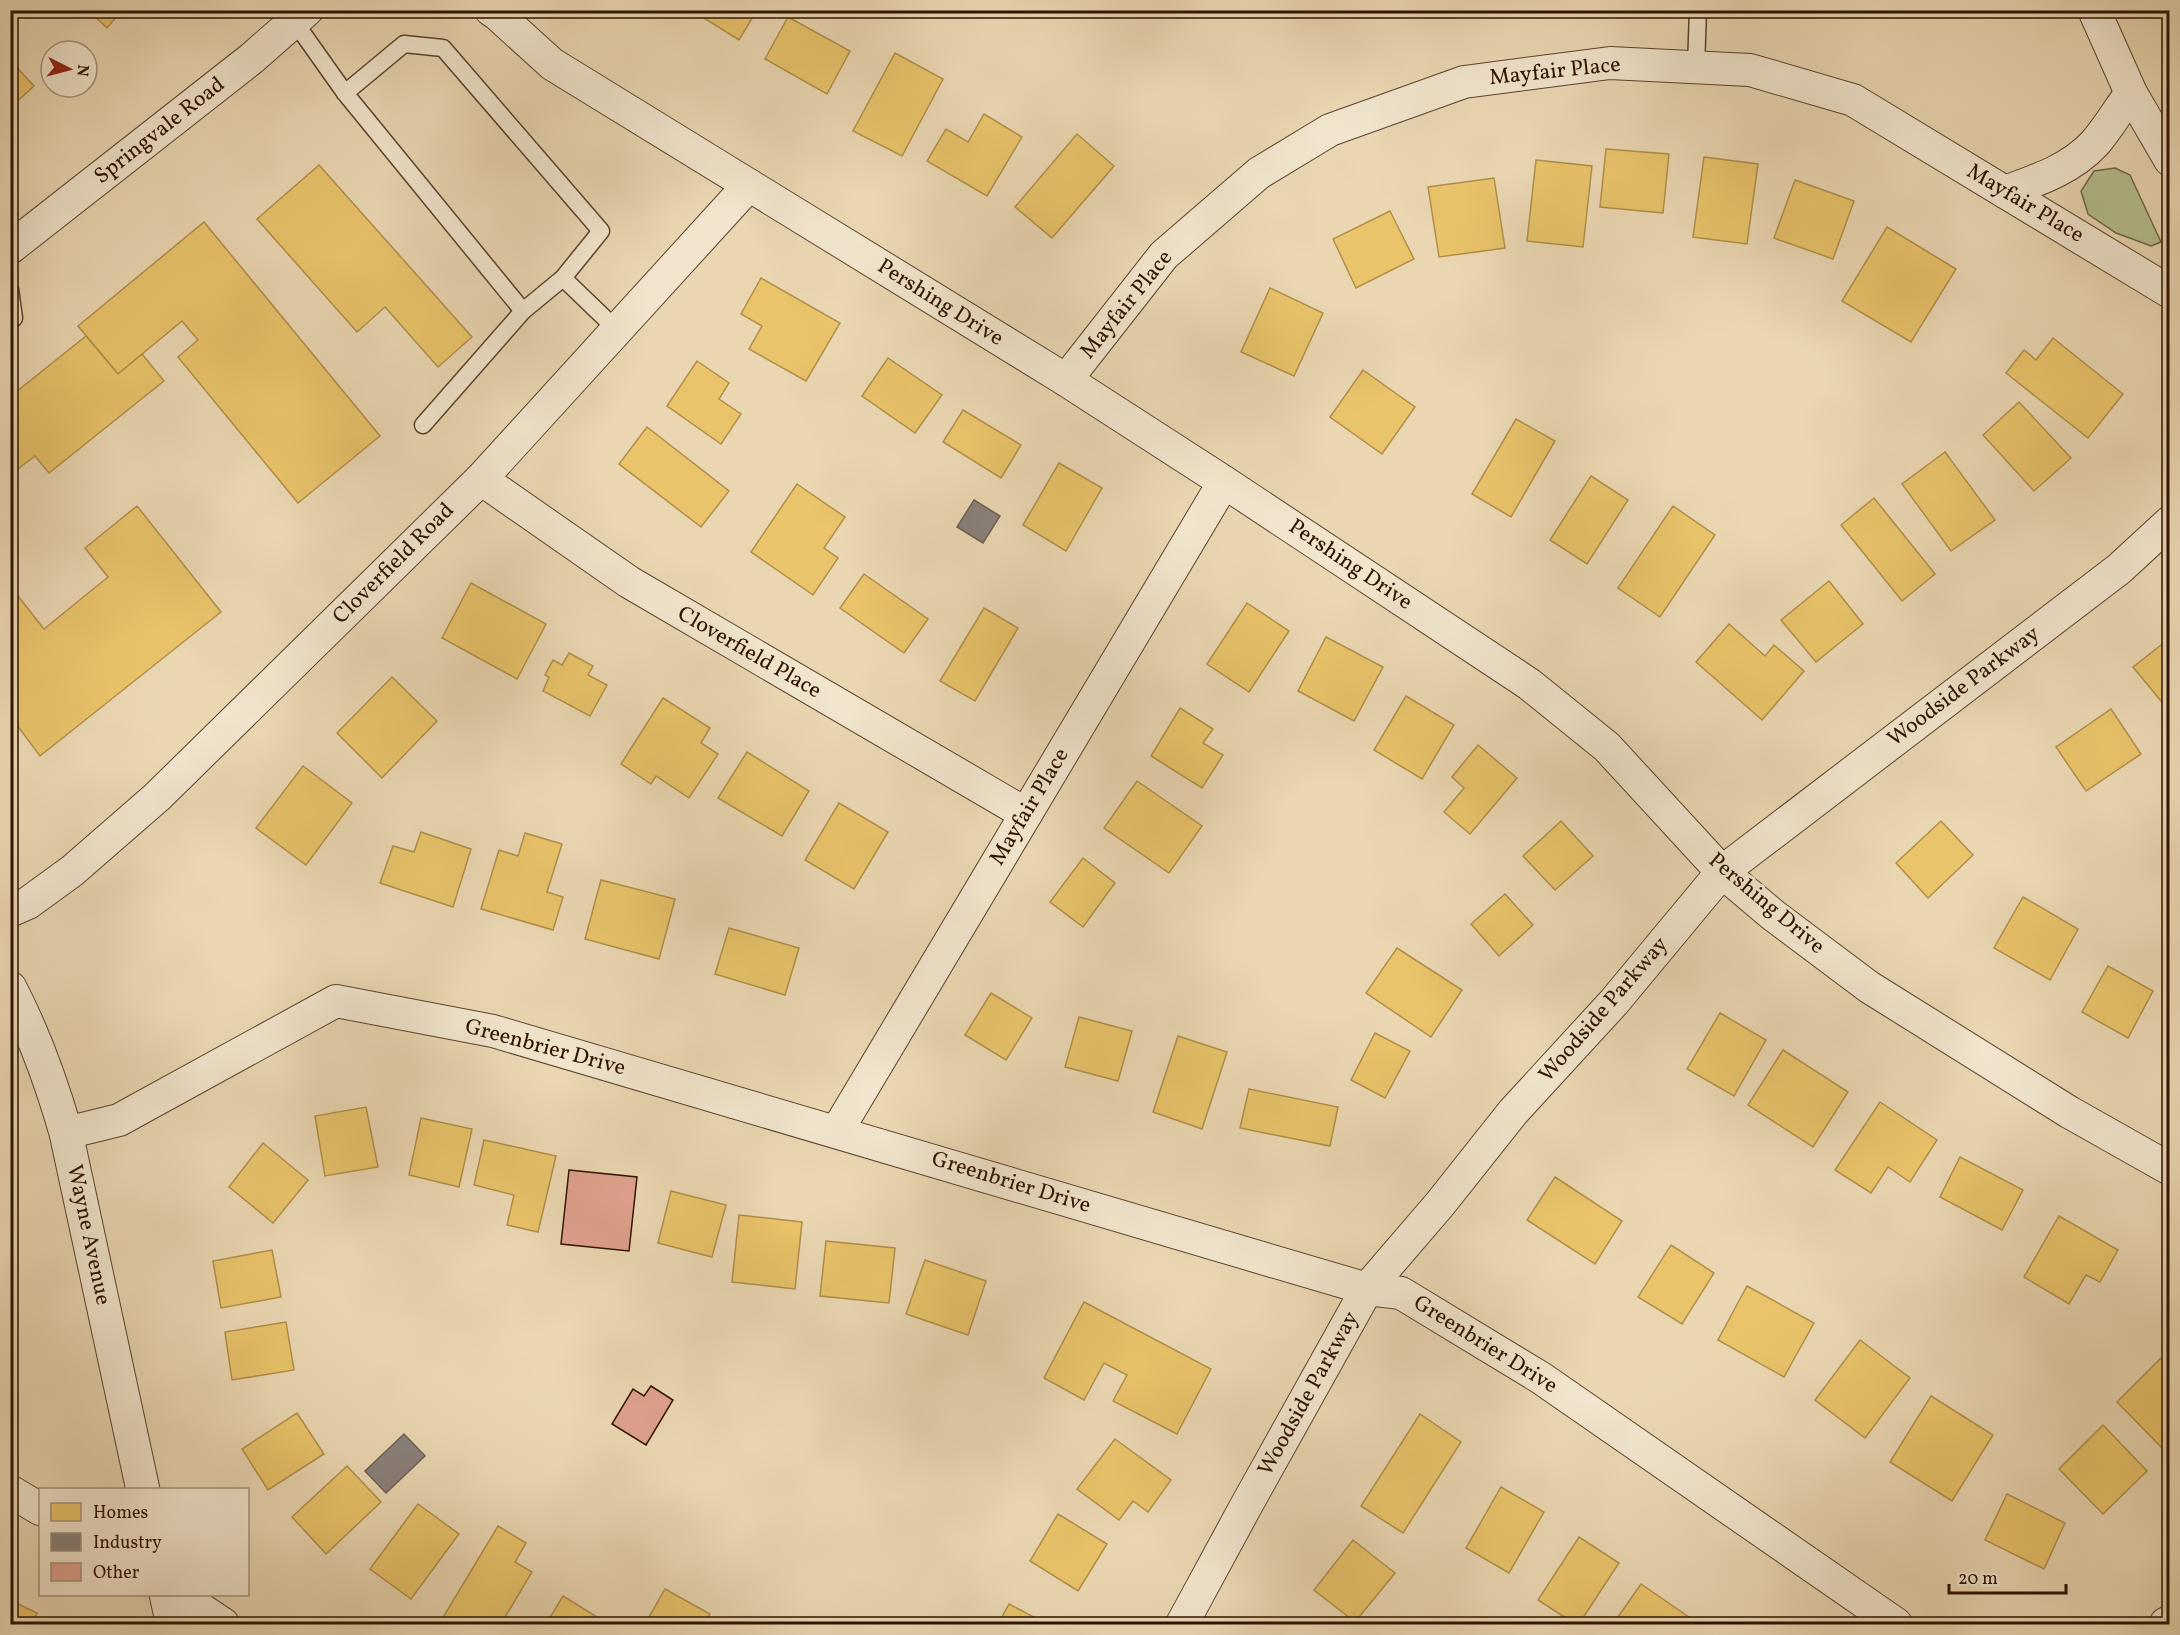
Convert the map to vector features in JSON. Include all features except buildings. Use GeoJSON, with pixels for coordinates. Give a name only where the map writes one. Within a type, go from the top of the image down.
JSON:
{"type":"FeatureCollection","features":[{"type":"Feature","properties":{"kind":"street"},"geometry":{"type":"LineString","coordinates":[[2094,10],[2131,93],[2169,160]]}},
{"type":"Feature","properties":{"kind":"street","name":"Pershing Drive"},"geometry":{"type":"LineString","coordinates":[[496,12],[552,64],[1066,380],[1529,684],[1607,747],[1722,872],[1773,915],[1869,987],[2069,1112],[2169,1169]]}},
{"type":"Feature","properties":{"kind":"street","name":"Springvale Road"},"geometry":{"type":"LineString","coordinates":[[10,248],[251,59],[300,16]]}},
{"type":"Feature","properties":{"kind":"street","name":"Mayfair Place"},"geometry":{"type":"LineString","coordinates":[[1066,380],[1164,255],[1259,173],[1330,130],[1464,82],[1610,63],[1750,70],[1853,100],[2169,292]]}},
{"type":"Feature","properties":{"kind":"street"},"geometry":{"type":"LineString","coordinates":[[2005,192],[2044,178],[2066,167],[2095,143],[2131,93]]}},
{"type":"Feature","properties":{"kind":"street","name":"Cloverfield Road"},"geometry":{"type":"LineString","coordinates":[[10,911],[28,903],[72,871],[157,797],[480,479],[749,185]]}},
{"type":"Feature","properties":{"kind":"street","name":"Cloverfield Place"},"geometry":{"type":"LineString","coordinates":[[480,479],[629,582],[1026,814]]}},
{"type":"Feature","properties":{"kind":"street","name":"Mayfair Place"},"geometry":{"type":"LineString","coordinates":[[837,1131],[1224,482]]}},
{"type":"Feature","properties":{"kind":"street","name":"Woodside Parkway"},"geometry":{"type":"LineString","coordinates":[[1182,1624],[1367,1289],[1440,1204],[1513,1112],[1614,1002],[1722,872],[2119,568],[2169,522]]}},
{"type":"Feature","properties":{"kind":"street","name":"Wayne Avenue"},"geometry":{"type":"LineString","coordinates":[[10,988],[29,1028],[66,1133],[143,1488]]}},
{"type":"Feature","properties":{"kind":"street","name":"Greenbrier Drive"},"geometry":{"type":"LineString","coordinates":[[66,1133],[119,1120],[336,1001],[493,1031],[1367,1289],[1401,1293],[1541,1378],[1896,1624]]}},
{"type":"Feature","properties":{"kind":"street"},"geometry":{"type":"LineString","coordinates":[[10,1491],[39,1508]]}},
{"type":"Feature","properties":{"kind":"street"},"geometry":{"type":"LineString","coordinates":[[172,1610],[223,1624]]}},
{"type":"Feature","properties":{"kind":"lane"},"geometry":{"type":"LineString","coordinates":[[1696,67],[1698,10]]}},
{"type":"Feature","properties":{"kind":"lane"},"geometry":{"type":"LineString","coordinates":[[300,16],[345,93],[523,311]]}},
{"type":"Feature","properties":{"kind":"lane"},"geometry":{"type":"LineString","coordinates":[[345,93],[404,44],[443,48],[601,231],[563,278],[523,311],[423,425]]}},
{"type":"Feature","properties":{"kind":"lane"},"geometry":{"type":"LineString","coordinates":[[563,278],[616,329]]}},
{"type":"Feature","properties":{"kind":"lane"},"geometry":{"type":"LineString","coordinates":[[10,289],[14,318],[10,322]]}},
{"type":"Feature","properties":{"kind":"green space"},"geometry":{"type":"Polygon","coordinates":[[[2115,168],[2130,175],[2161,242],[2151,246],[2116,233],[2088,214],[2081,191],[2094,171],[2115,168]]]}}]}
